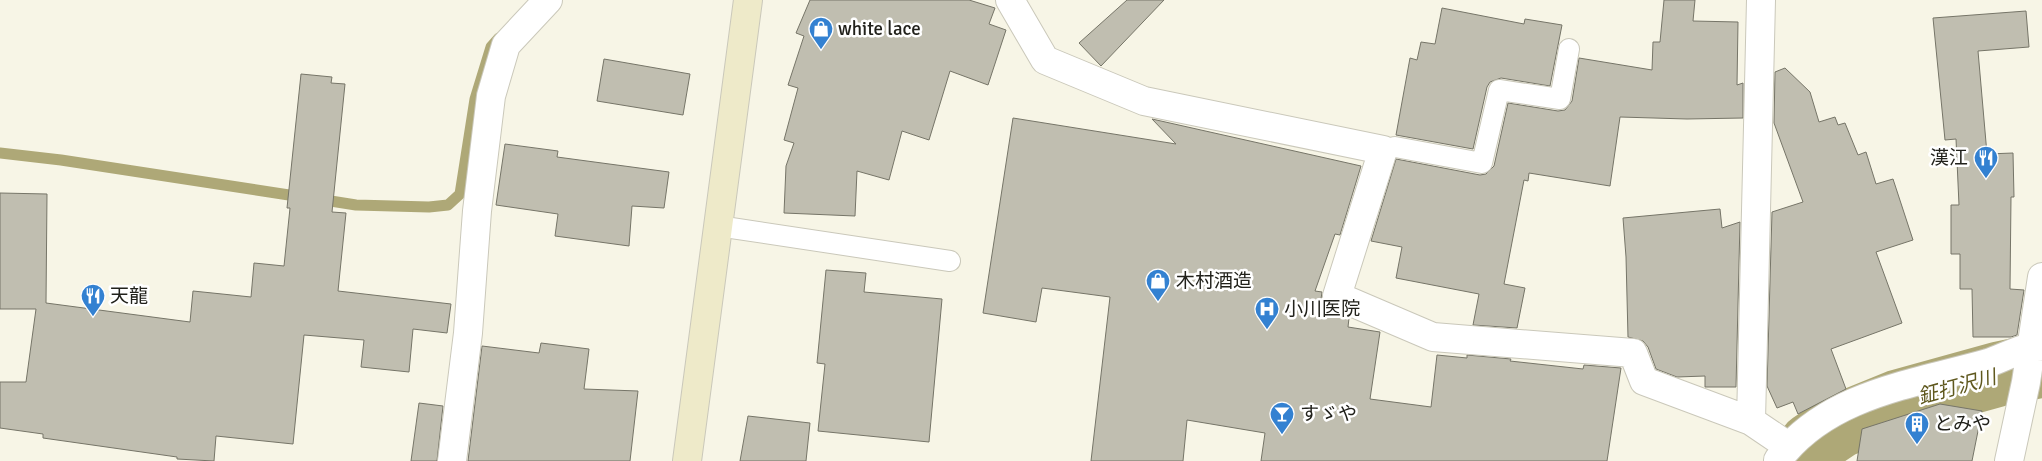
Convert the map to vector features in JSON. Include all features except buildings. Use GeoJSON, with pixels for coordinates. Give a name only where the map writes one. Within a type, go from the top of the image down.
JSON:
{"type":"FeatureCollection","features":[{"type":"Feature","properties":{"kind":"street"},"geometry":{"type":"LineString","coordinates":[[452,461],[468,333],[477,211],[491,96],[506,46],[548,0]]}},
{"type":"Feature","properties":{"kind":"street"},"geometry":{"type":"LineString","coordinates":[[687,461],[748,0]]}},
{"type":"Feature","properties":{"kind":"street"},"geometry":{"type":"LineString","coordinates":[[1010,0],[1045,60],[1135,98],[1382,150],[1337,296],[1433,337],[1633,353],[1644,382],[1751,421],[1783,453],[1824,417],[1860,398],[1990,362],[2037,346]]}},
{"type":"Feature","properties":{"kind":"street"},"geometry":{"type":"LineString","coordinates":[[1751,421],[1761,0]]}},
{"type":"Feature","properties":{"kind":"street"},"geometry":{"type":"LineString","coordinates":[[2009,461],[2026,382],[2037,346],[2042,277]]}},
{"type":"Feature","properties":{"kind":"lane"},"geometry":{"type":"LineString","coordinates":[[1382,150],[1395,147],[1482,163],[1499,90],[1560,99],[1568,49]]}},
{"type":"Feature","properties":{"kind":"lane"},"geometry":{"type":"LineString","coordinates":[[718,226],[950,261]]}},
{"type":"Feature","properties":{"kind":"waterway"},"geometry":{"type":"LineString","coordinates":[[318,199],[356,205],[429,207],[448,205],[460,194],[475,99],[491,47],[499,38]]}},
{"type":"Feature","properties":{"kind":"waterway"},"geometry":{"type":"LineString","coordinates":[[0,153],[61,160],[302,197]]}},
{"type":"Feature","properties":{"kind":"waterway","name":"鉦打沢川"},"geometry":{"type":"LineString","coordinates":[[1800,461],[1811,445],[1839,426],[1898,402],[1999,374],[2042,365]]}},
{"type":"Feature","properties":{"kind":"place","name":"white lace"},"geometry":{"type":"Point","coordinates":[821,50]}},
{"type":"Feature","properties":{"kind":"place","name":"漢江"},"geometry":{"type":"Point","coordinates":[1986,179]}},
{"type":"Feature","properties":{"kind":"place","name":"木村酒造"},"geometry":{"type":"Point","coordinates":[1158,302]}},
{"type":"Feature","properties":{"kind":"place","name":"天龍"},"geometry":{"type":"Point","coordinates":[93,317]}},
{"type":"Feature","properties":{"kind":"place","name":"小川医院"},"geometry":{"type":"Point","coordinates":[1267,330]}},
{"type":"Feature","properties":{"kind":"place","name":"すゞや"},"geometry":{"type":"Point","coordinates":[1282,435]}},
{"type":"Feature","properties":{"kind":"place","name":"とみや"},"geometry":{"type":"Point","coordinates":[1917,445]}}]}
